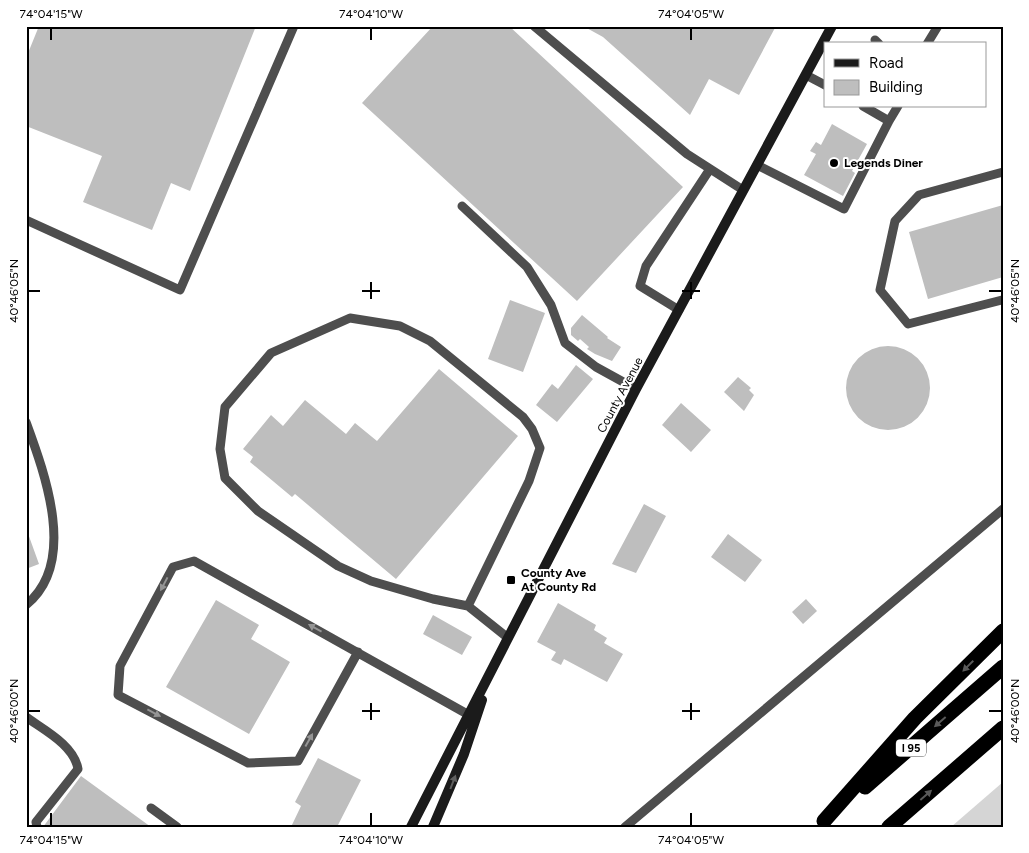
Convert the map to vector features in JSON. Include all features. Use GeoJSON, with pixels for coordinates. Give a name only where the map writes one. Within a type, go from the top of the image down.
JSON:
{"type":"FeatureCollection","features":[{"type":"Feature","properties":{"kind":"highway"},"geometry":{"type":"LineString","coordinates":[[821,824],[915,718],[1003,632]]}},
{"type":"Feature","properties":{"kind":"highway","name":"I 95"},"geometry":{"type":"LineString","coordinates":[[821,824],[933,729],[1003,666]]}},
{"type":"Feature","properties":{"kind":"highway"},"geometry":{"type":"LineString","coordinates":[[889,827],[1003,728]]}},
{"type":"Feature","properties":{"kind":"main road","name":"County Avenue"},"geometry":{"type":"LineString","coordinates":[[436,778],[636,389],[832,26]]}},
{"type":"Feature","properties":{"kind":"main road"},"geometry":{"type":"LineString","coordinates":[[433,827],[464,754],[492,669]]}},
{"type":"Feature","properties":{"kind":"main road"},"geometry":{"type":"LineString","coordinates":[[403,827],[436,778]]}},
{"type":"Feature","properties":{"kind":"main road"},"geometry":{"type":"LineString","coordinates":[[411,827],[436,778]]}},
{"type":"Feature","properties":{"kind":"lane"},"geometry":{"type":"LineString","coordinates":[[26,220],[180,290],[294,26]]}},
{"type":"Feature","properties":{"kind":"lane"},"geometry":{"type":"LineString","coordinates":[[534,26],[687,154],[743,190]]}},
{"type":"Feature","properties":{"kind":"lane"},"geometry":{"type":"LineString","coordinates":[[928,42],[938,26]]}},
{"type":"Feature","properties":{"kind":"lane"},"geometry":{"type":"LineString","coordinates":[[806,75],[824,84]]}},
{"type":"Feature","properties":{"kind":"lane"},"geometry":{"type":"LineString","coordinates":[[867,108],[890,121]]}},
{"type":"Feature","properties":{"kind":"lane"},"geometry":{"type":"LineString","coordinates":[[756,165],[844,209],[897,108]]}},
{"type":"Feature","properties":{"kind":"lane"},"geometry":{"type":"LineString","coordinates":[[679,310],[640,286],[646,266],[710,169]]}},
{"type":"Feature","properties":{"kind":"lane"},"geometry":{"type":"LineString","coordinates":[[1003,172],[919,195],[895,221],[880,290],[908,324],[1003,301]]}},
{"type":"Feature","properties":{"kind":"lane"},"geometry":{"type":"LineString","coordinates":[[462,206],[527,268],[551,305],[565,343],[596,367],[636,389]]}},
{"type":"Feature","properties":{"kind":"lane"},"geometry":{"type":"LineString","coordinates":[[468,606],[529,481],[540,448],[532,429],[523,417],[430,341],[400,326],[350,318],[271,352],[224,407],[220,449],[225,478],[258,511],[338,566],[372,581],[434,599],[468,606],[508,638]]}},
{"type":"Feature","properties":{"kind":"lane"},"geometry":{"type":"LineString","coordinates":[[26,422],[44,473],[54,521],[52,557],[46,581],[36,598],[26,605]]}},
{"type":"Feature","properties":{"kind":"lane"},"geometry":{"type":"LineString","coordinates":[[625,827],[1003,509]]}},
{"type":"Feature","properties":{"kind":"lane"},"geometry":{"type":"LineString","coordinates":[[358,652],[298,762],[248,763],[118,694],[120,666],[173,567],[194,561],[358,652],[469,714]]}},
{"type":"Feature","properties":{"kind":"lane"},"geometry":{"type":"LineString","coordinates":[[26,717],[63,744],[76,759],[78,769],[36,822],[36,827]]}},
{"type":"Feature","properties":{"kind":"lane"},"geometry":{"type":"LineString","coordinates":[[151,808],[177,827]]}},
{"type":"Feature","properties":{"kind":"shaded area"},"geometry":{"type":"Polygon","coordinates":[[[1003,782],[1003,827],[951,827],[1003,782]]]}},
{"type":"Feature","properties":{"kind":"building"},"geometry":{"type":"Polygon","coordinates":[[[39,26],[256,26],[190,191],[171,183],[152,230],[83,202],[102,156],[26,126],[26,58],[39,26]]]}},
{"type":"Feature","properties":{"kind":"building"},"geometry":{"type":"Polygon","coordinates":[[[433,26],[509,26],[683,187],[577,301],[362,103],[433,26]]]}},
{"type":"Feature","properties":{"kind":"building"},"geometry":{"type":"Polygon","coordinates":[[[583,26],[776,26],[739,95],[709,79],[690,115],[603,37],[583,26]]]}},
{"type":"Feature","properties":{"kind":"building","name":"Legends Diner"},"geometry":{"type":"Polygon","coordinates":[[[832,124],[867,144],[852,171],[855,173],[843,196],[804,175],[816,154],[810,151],[816,142],[821,145],[832,124]]]}},
{"type":"Feature","properties":{"kind":"building"},"geometry":{"type":"Polygon","coordinates":[[[1003,205],[1003,277],[928,299],[909,232],[1003,205]]]}},
{"type":"Feature","properties":{"kind":"building"},"geometry":{"type":"Polygon","coordinates":[[[510,300],[545,313],[523,372],[488,359],[510,300]]]}},
{"type":"Feature","properties":{"kind":"building"},"geometry":{"type":"Polygon","coordinates":[[[582,315],[607,338],[621,347],[612,361],[587,349],[589,347],[580,339],[578,341],[571,335],[571,328],[582,315]]]}},
{"type":"Feature","properties":{"kind":"building"},"geometry":{"type":"Polygon","coordinates":[[[888,346],[904,349],[918,358],[927,372],[930,388],[927,404],[918,418],[904,427],[888,430],[872,427],[858,418],[849,404],[846,388],[849,372],[858,358],[872,349],[888,346]]]}},
{"type":"Feature","properties":{"kind":"building"},"geometry":{"type":"Polygon","coordinates":[[[576,365],[593,379],[557,422],[536,405],[552,384],[558,389],[576,365]]]}},
{"type":"Feature","properties":{"kind":"building"},"geometry":{"type":"Polygon","coordinates":[[[439,369],[518,436],[396,579],[295,494],[292,497],[250,462],[253,457],[243,449],[271,415],[283,426],[305,400],[346,434],[355,423],[377,441],[439,369]]]}},
{"type":"Feature","properties":{"kind":"building"},"geometry":{"type":"Polygon","coordinates":[[[738,377],[751,388],[749,390],[754,395],[744,411],[724,392],[738,377]]]}},
{"type":"Feature","properties":{"kind":"building"},"geometry":{"type":"Polygon","coordinates":[[[681,403],[711,430],[691,452],[662,425],[681,403]]]}},
{"type":"Feature","properties":{"kind":"building"},"geometry":{"type":"Polygon","coordinates":[[[644,504],[666,516],[636,573],[612,564],[644,504]]]}},
{"type":"Feature","properties":{"kind":"building"},"geometry":{"type":"Polygon","coordinates":[[[26,528],[39,564],[26,569],[26,528]]]}},
{"type":"Feature","properties":{"kind":"building"},"geometry":{"type":"Polygon","coordinates":[[[728,534],[762,560],[745,582],[711,557],[728,534]]]}},
{"type":"Feature","properties":{"kind":"building"},"geometry":{"type":"Polygon","coordinates":[[[806,599],[817,611],[803,624],[792,612],[806,599]]]}},
{"type":"Feature","properties":{"kind":"building"},"geometry":{"type":"Polygon","coordinates":[[[216,600],[259,625],[251,639],[290,662],[249,734],[166,687],[216,600]]]}},
{"type":"Feature","properties":{"kind":"building"},"geometry":{"type":"Polygon","coordinates":[[[558,603],[596,625],[594,630],[607,638],[604,643],[623,654],[607,682],[564,659],[561,665],[551,660],[556,652],[537,642],[558,603]]]}},
{"type":"Feature","properties":{"kind":"building"},"geometry":{"type":"Polygon","coordinates":[[[433,615],[472,637],[462,655],[423,634],[433,615]]]}},
{"type":"Feature","properties":{"kind":"building"},"geometry":{"type":"Polygon","coordinates":[[[318,758],[361,780],[337,827],[291,827],[301,806],[295,802],[318,758]]]}},
{"type":"Feature","properties":{"kind":"building"},"geometry":{"type":"Polygon","coordinates":[[[81,776],[151,827],[43,827],[81,776]]]}},
{"type":"Feature","properties":{"kind":"place","name":"Legends Diner"},"geometry":{"type":"Point","coordinates":[834,163]}},
{"type":"Feature","properties":{"kind":"place","name":"County Ave At County Rd"},"geometry":{"type":"Point","coordinates":[511,580]}}]}
